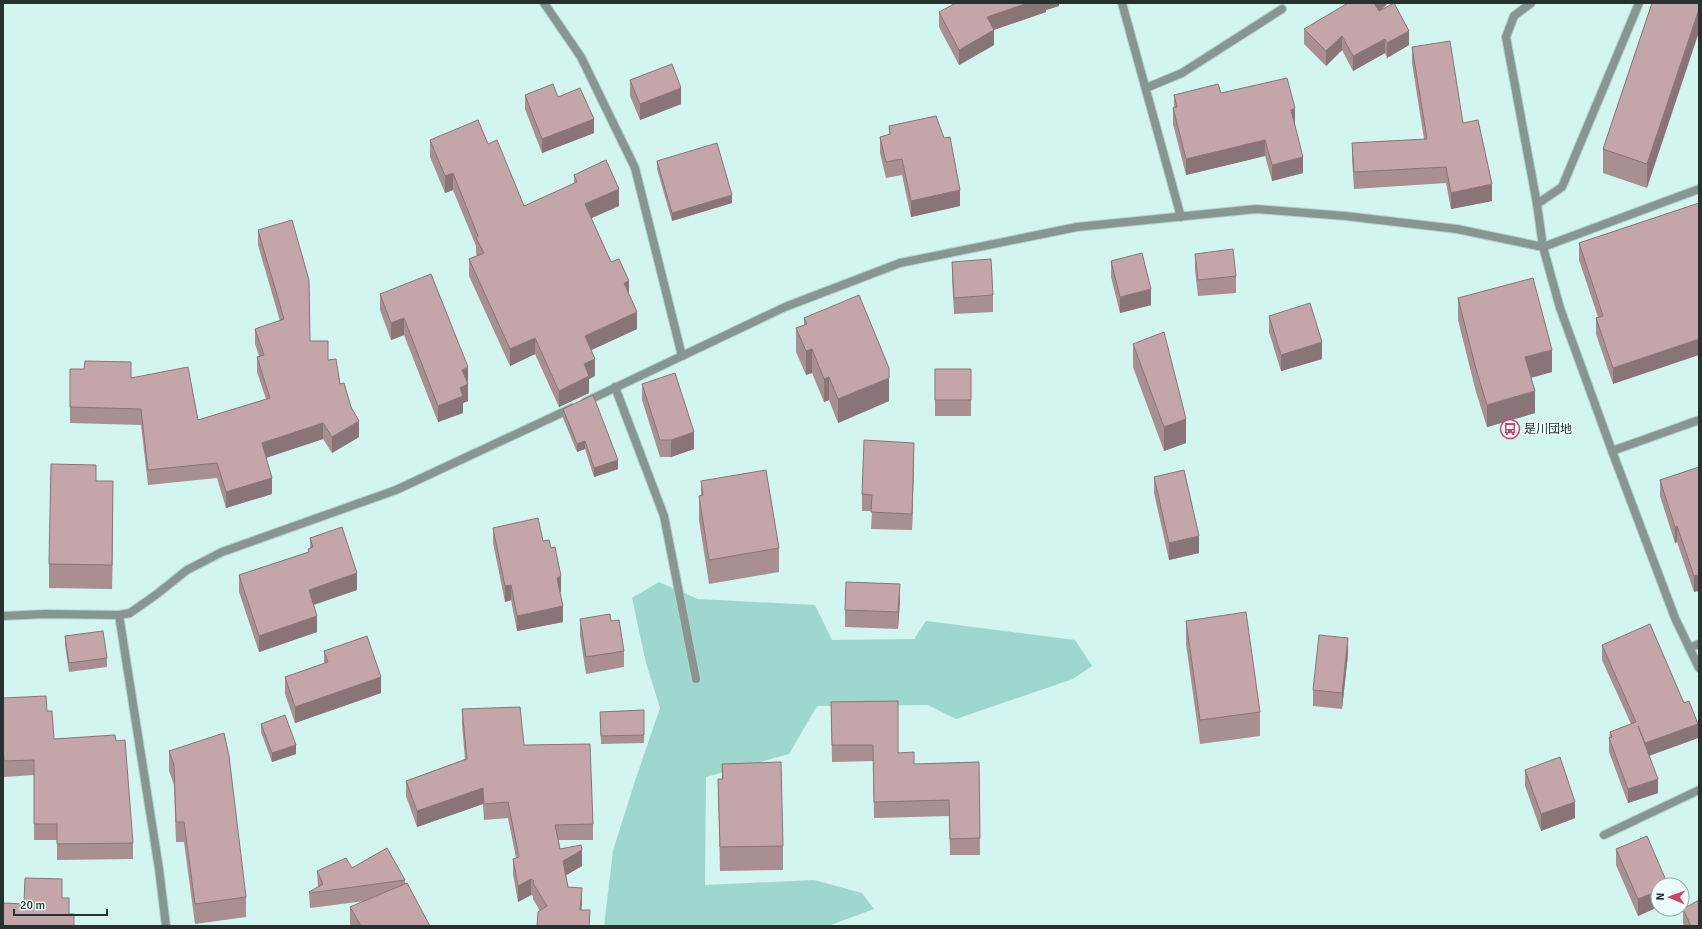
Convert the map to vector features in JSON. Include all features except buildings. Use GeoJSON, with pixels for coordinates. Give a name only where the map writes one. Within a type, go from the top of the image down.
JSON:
{"type":"FeatureCollection","features":[{"type":"Feature","properties":{"kind":"street"},"geometry":{"type":"LineString","coordinates":[[544,3],[581,57],[634,168],[682,356]]}},
{"type":"Feature","properties":{"kind":"street"},"geometry":{"type":"LineString","coordinates":[[1122,3],[1181,217]]}},
{"type":"Feature","properties":{"kind":"street"},"geometry":{"type":"LineString","coordinates":[[1530,3],[1514,16],[1506,36],[1537,204],[1543,247],[1560,308],[1612,451],[1675,618],[1699,668]]}},
{"type":"Feature","properties":{"kind":"street"},"geometry":{"type":"LineString","coordinates":[[1537,204],[1562,187],[1640,3]]}},
{"type":"Feature","properties":{"kind":"street"},"geometry":{"type":"LineString","coordinates":[[1146,88],[1182,73],[1282,10]]}},
{"type":"Feature","properties":{"kind":"street"},"geometry":{"type":"LineString","coordinates":[[3,616],[45,614],[119,615],[130,613],[187,570],[222,552],[396,490],[785,307],[900,263],[1077,227],[1256,209],[1345,216],[1457,228],[1543,247],[1699,189]]}},
{"type":"Feature","properties":{"kind":"street"},"geometry":{"type":"LineString","coordinates":[[615,387],[664,516],[696,678]]}},
{"type":"Feature","properties":{"kind":"street"},"geometry":{"type":"LineString","coordinates":[[1612,451],[1699,420]]}},
{"type":"Feature","properties":{"kind":"street"},"geometry":{"type":"LineString","coordinates":[[119,615],[159,869],[166,926]]}},
{"type":"Feature","properties":{"kind":"street"},"geometry":{"type":"LineString","coordinates":[[1689,648],[1699,644]]}},
{"type":"Feature","properties":{"kind":"street"},"geometry":{"type":"LineString","coordinates":[[1604,835],[1699,790]]}},
{"type":"Feature","properties":{"kind":"green space"},"geometry":{"type":"Polygon","coordinates":[[[659,582],[698,599],[815,605],[832,640],[914,639],[926,621],[1075,640],[1092,666],[1073,679],[956,719],[928,705],[817,706],[789,754],[706,777],[705,885],[814,880],[862,893],[874,909],[828,926],[604,926],[613,851],[660,708],[646,663],[632,598],[659,582]]]}},
{"type":"Feature","properties":{"kind":"place","name":"是川団地"},"geometry":{"type":"Point","coordinates":[1510,429]}}]}
